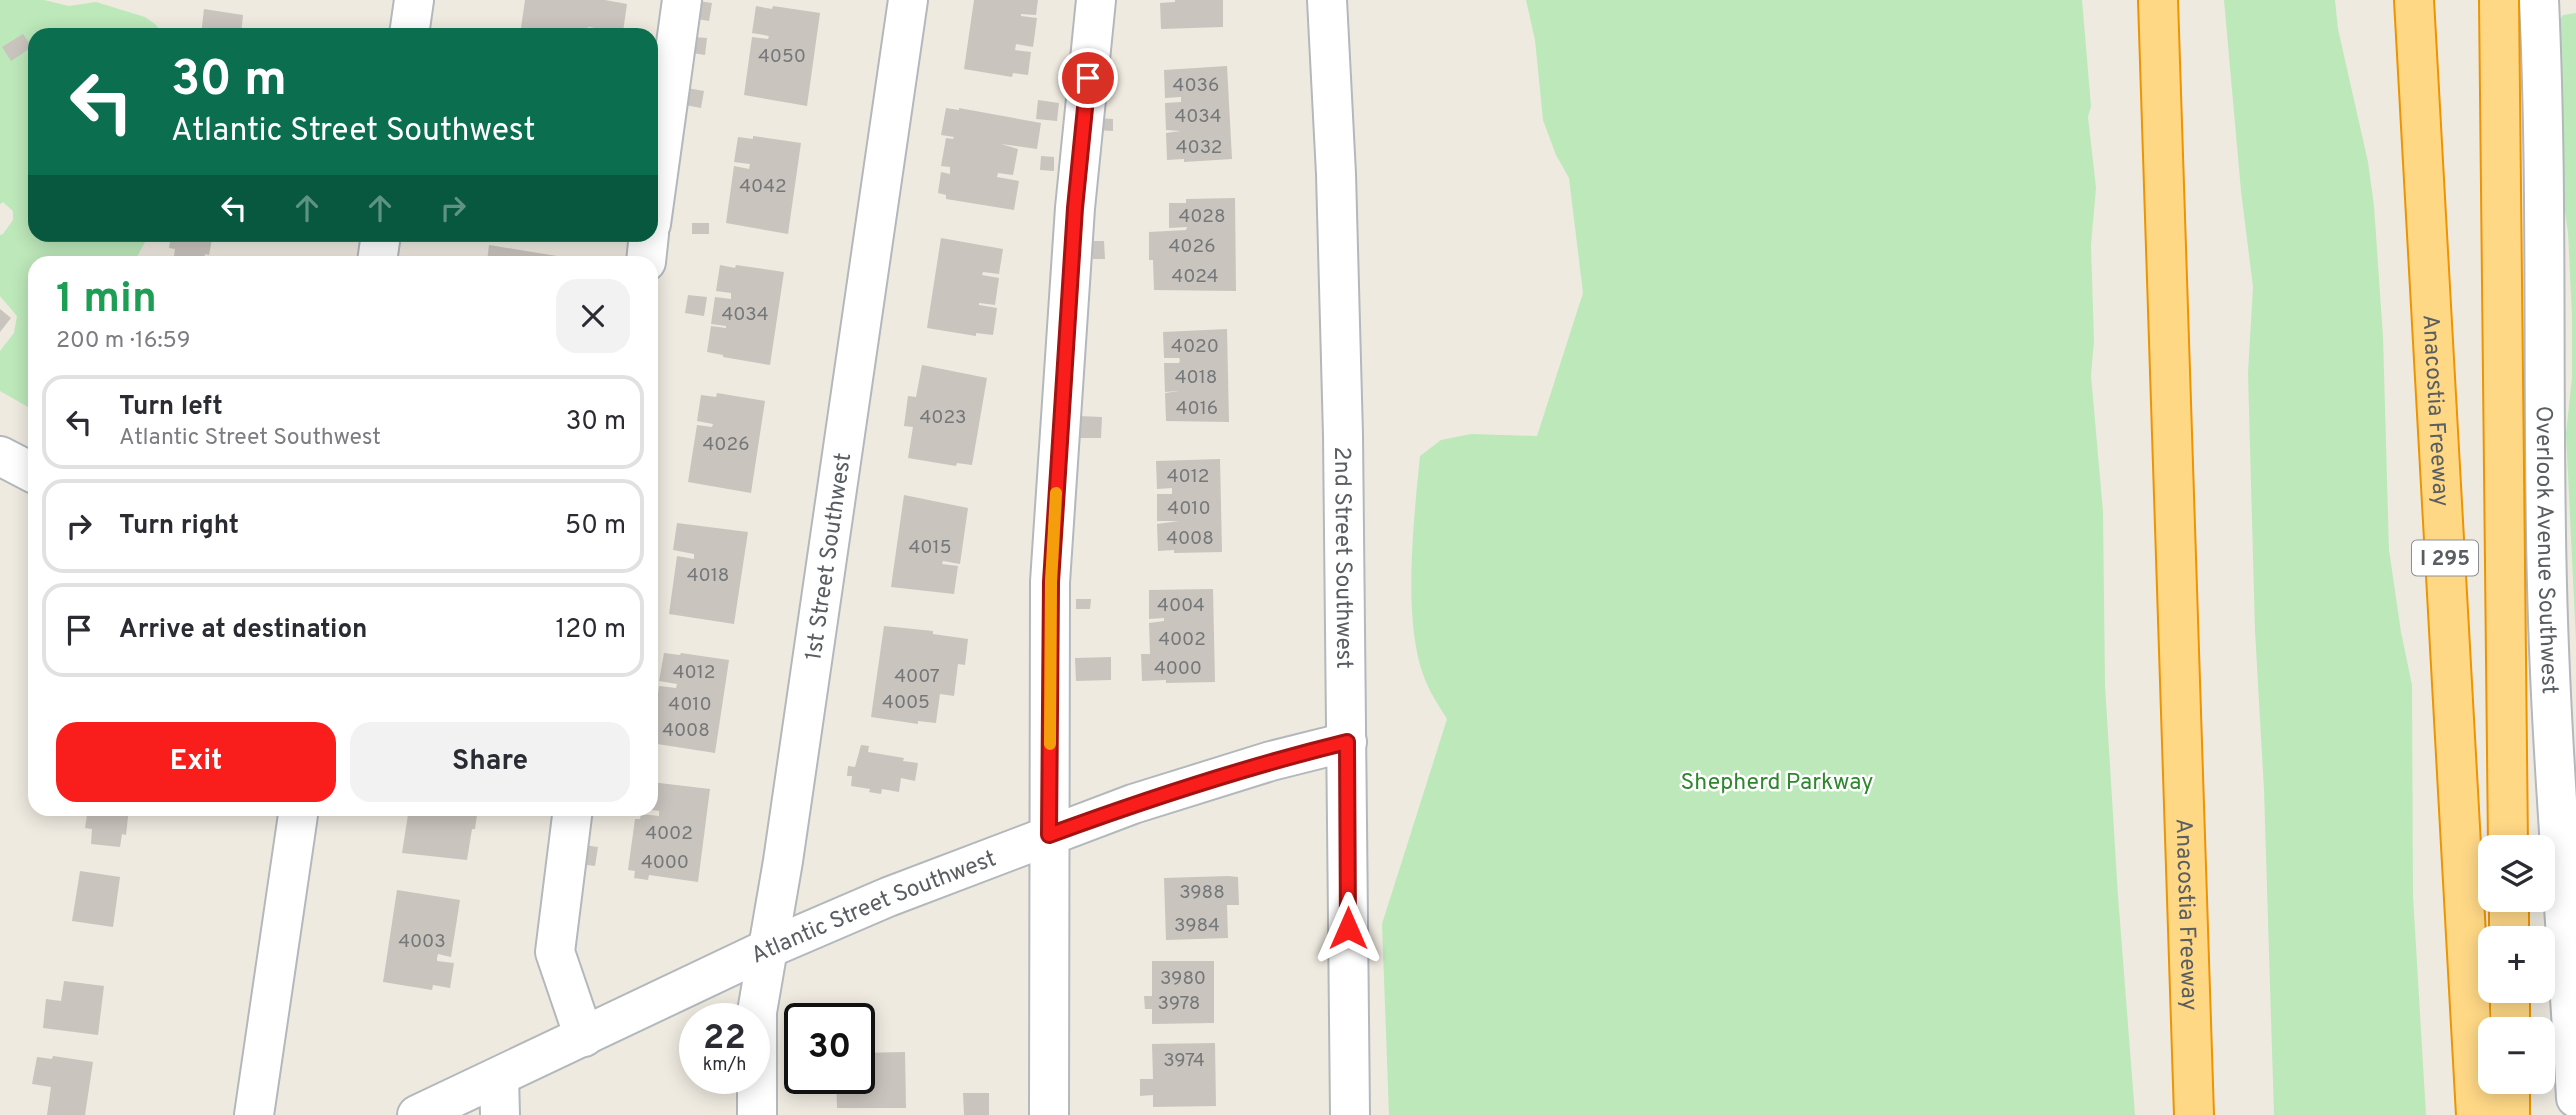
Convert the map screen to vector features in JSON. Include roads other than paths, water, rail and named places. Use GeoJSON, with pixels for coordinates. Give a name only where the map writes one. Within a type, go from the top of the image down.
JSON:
{"type":"FeatureCollection","features":[{"type":"Feature","properties":{"kind":"highway","name":"Anacostia Freeway"},"geometry":{"type":"LineString","coordinates":[[2158,0],[2194,1115]]}},
{"type":"Feature","properties":{"kind":"highway","name":"Anacostia Freeway"},"geometry":{"type":"LineString","coordinates":[[2414,0],[2476,1115]]}},
{"type":"Feature","properties":{"kind":"highway"},"geometry":{"type":"LineString","coordinates":[[2499,0],[2508,835]]}},
{"type":"Feature","properties":{"kind":"highway"},"geometry":{"type":"LineString","coordinates":[[2510,1094],[2510,1115]]}},
{"type":"Feature","properties":{"kind":"street"},"geometry":{"type":"LineString","coordinates":[[410,28],[414,0]]}},
{"type":"Feature","properties":{"kind":"street"},"geometry":{"type":"LineString","coordinates":[[658,173],[682,0]]}},
{"type":"Feature","properties":{"kind":"street","name":"1st Street Southwest"},"geometry":{"type":"LineString","coordinates":[[757,1115],[757,1012],[783,861],[908,0]]}},
{"type":"Feature","properties":{"kind":"street"},"geometry":{"type":"LineString","coordinates":[[1049,1115],[1051,582],[1075,208],[1096,0]]}},
{"type":"Feature","properties":{"kind":"street","name":"2nd Street Southwest"},"geometry":{"type":"LineString","coordinates":[[1327,0],[1341,314],[1349,1115]]}},
{"type":"Feature","properties":{"kind":"street","name":"Overlook Avenue Southwest"},"geometry":{"type":"LineString","coordinates":[[2539,0],[2544,158],[2550,704],[2576,1098]]}},
{"type":"Feature","properties":{"kind":"street"},"geometry":{"type":"LineString","coordinates":[[0,456],[28,470]]}},
{"type":"Feature","properties":{"kind":"street","name":"Atlantic Street Southwest"},"geometry":{"type":"LineString","coordinates":[[417,1115],[767,949],[876,902],[1049,835],[1198,783],[1347,742]]}},
{"type":"Feature","properties":{"kind":"street"},"geometry":{"type":"LineString","coordinates":[[254,1115],[298,816]]}},
{"type":"Feature","properties":{"kind":"street"},"geometry":{"type":"LineString","coordinates":[[572,816],[555,952],[584,1037]]}},
{"type":"Feature","properties":{"kind":"street"},"geometry":{"type":"LineString","coordinates":[[499,1077],[500,1115]]}},
{"type":"Feature","properties":{"kind":"park label","name":"Shepherd Parkway"},"geometry":{"type":"Point","coordinates":[1777,781]}}]}
